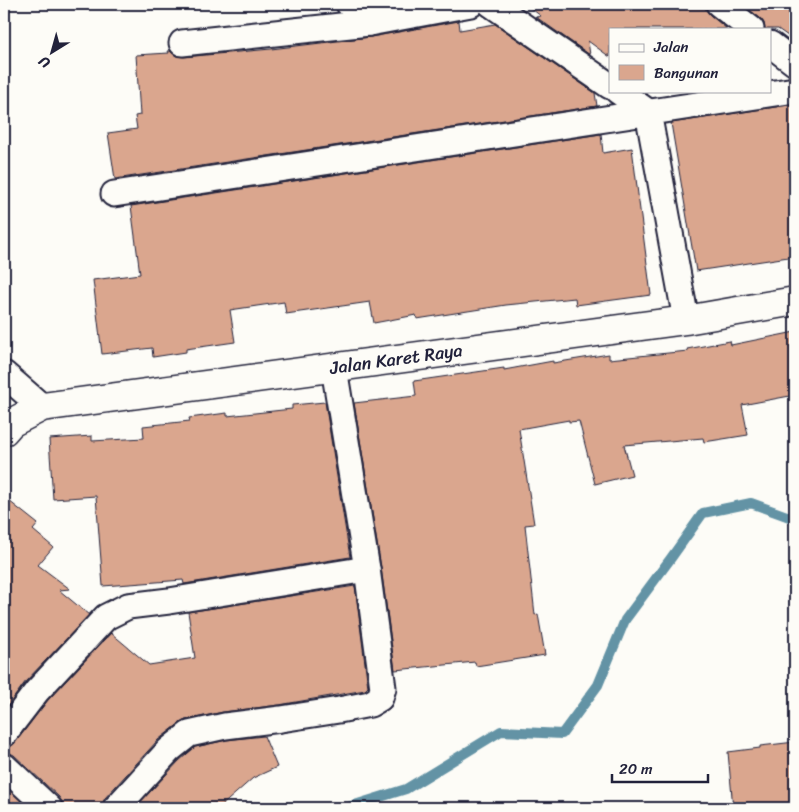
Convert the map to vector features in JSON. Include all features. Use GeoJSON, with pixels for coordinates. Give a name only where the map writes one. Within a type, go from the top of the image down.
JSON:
{"type":"FeatureCollection","features":[{"type":"Feature","properties":{"kind":"street"},"geometry":{"type":"LineString","coordinates":[[349,4],[369,23]]}},
{"type":"Feature","properties":{"kind":"street"},"geometry":{"type":"LineString","coordinates":[[182,43],[369,23],[471,4]]}},
{"type":"Feature","properties":{"kind":"street"},"geometry":{"type":"LineString","coordinates":[[491,4],[609,85]]}},
{"type":"Feature","properties":{"kind":"street"},"geometry":{"type":"LineString","coordinates":[[719,4],[750,28]]}},
{"type":"Feature","properties":{"kind":"street"},"geometry":{"type":"LineString","coordinates":[[772,46],[795,63]]}},
{"type":"Feature","properties":{"kind":"street"},"geometry":{"type":"LineString","coordinates":[[114,194],[795,90]]}},
{"type":"Feature","properties":{"kind":"street"},"geometry":{"type":"LineString","coordinates":[[619,92],[648,112],[686,320]]}},
{"type":"Feature","properties":{"kind":"street","name":"Jalan Karet Raya"},"geometry":{"type":"LineString","coordinates":[[4,431],[11,423],[42,406],[686,320],[795,301]]}},
{"type":"Feature","properties":{"kind":"street"},"geometry":{"type":"LineString","coordinates":[[116,808],[169,750],[189,734],[225,726],[347,709],[370,704],[380,698],[383,688],[367,569],[334,368]]}},
{"type":"Feature","properties":{"kind":"street"},"geometry":{"type":"LineString","coordinates":[[4,374],[42,406]]}},
{"type":"Feature","properties":{"kind":"street"},"geometry":{"type":"LineString","coordinates":[[4,734],[37,691],[106,617],[128,606],[367,569]]}},
{"type":"Feature","properties":{"kind":"street"},"geometry":{"type":"LineString","coordinates":[[4,766],[49,808]]}},
{"type":"Feature","properties":{"kind":"building"},"geometry":{"type":"Polygon","coordinates":[[[525,4],[705,4],[706,10],[710,15],[726,28],[609,28],[609,56],[588,41],[590,55],[536,17],[541,16],[525,4]]]}},
{"type":"Feature","properties":{"kind":"building"},"geometry":{"type":"Polygon","coordinates":[[[742,4],[795,4],[795,41],[778,29],[765,28],[760,18],[742,4]]]}},
{"type":"Feature","properties":{"kind":"building"},"geometry":{"type":"Polygon","coordinates":[[[459,21],[460,30],[495,24],[595,93],[597,106],[115,179],[108,133],[137,129],[135,116],[140,115],[136,55],[169,53],[168,51],[170,51],[176,56],[184,57],[271,49],[371,37],[459,21]]]}},
{"type":"Feature","properties":{"kind":"building"},"geometry":{"type":"Polygon","coordinates":[[[795,104],[795,256],[696,271],[671,123],[795,104]]]}},
{"type":"Feature","properties":{"kind":"building"},"geometry":{"type":"Polygon","coordinates":[[[601,134],[603,153],[632,148],[651,295],[576,305],[575,298],[506,305],[417,319],[416,315],[374,323],[370,302],[286,314],[284,302],[230,310],[235,342],[186,349],[186,352],[153,357],[152,348],[102,354],[93,280],[140,274],[131,206],[601,134]]]}},
{"type":"Feature","properties":{"kind":"building"},"geometry":{"type":"Polygon","coordinates":[[[795,332],[795,395],[742,405],[748,435],[704,442],[703,438],[624,445],[632,475],[595,484],[579,421],[569,422],[569,420],[519,429],[534,524],[525,525],[535,615],[538,614],[545,655],[476,666],[475,662],[395,670],[381,567],[354,403],[416,396],[414,381],[609,354],[609,359],[688,351],[687,349],[730,341],[731,345],[795,332]]]}},
{"type":"Feature","properties":{"kind":"building"},"geometry":{"type":"Polygon","coordinates":[[[325,402],[350,557],[184,584],[183,580],[103,586],[96,496],[53,499],[49,439],[92,436],[92,441],[144,438],[143,426],[190,421],[189,418],[227,413],[227,416],[292,409],[292,405],[325,402]]]}},
{"type":"Feature","properties":{"kind":"building"},"geometry":{"type":"Polygon","coordinates":[[[4,497],[38,524],[33,530],[53,547],[38,565],[70,589],[59,590],[89,615],[26,681],[4,711],[4,497]]]}},
{"type":"Feature","properties":{"kind":"building"},"geometry":{"type":"Polygon","coordinates":[[[355,586],[368,687],[365,690],[279,705],[223,712],[185,720],[158,740],[105,798],[102,808],[63,808],[63,803],[59,797],[14,755],[4,752],[4,748],[10,747],[15,743],[48,700],[111,633],[149,665],[195,658],[188,612],[355,586]]]}},
{"type":"Feature","properties":{"kind":"building"},"geometry":{"type":"Polygon","coordinates":[[[264,736],[277,767],[253,778],[219,808],[135,808],[179,761],[195,747],[227,740],[264,736]]]}},
{"type":"Feature","properties":{"kind":"building"},"geometry":{"type":"Polygon","coordinates":[[[795,742],[795,808],[733,808],[728,752],[795,742]]]}},
{"type":"Feature","properties":{"kind":"building"},"geometry":{"type":"Polygon","coordinates":[[[4,785],[28,808],[4,808],[4,785]]]}},
{"type":"Feature","properties":{"kind":"waterway"},"geometry":{"type":"LineString","coordinates":[[345,808],[406,789],[501,731],[562,734],[598,685],[625,620],[703,513],[751,503],[795,519]]}}]}
